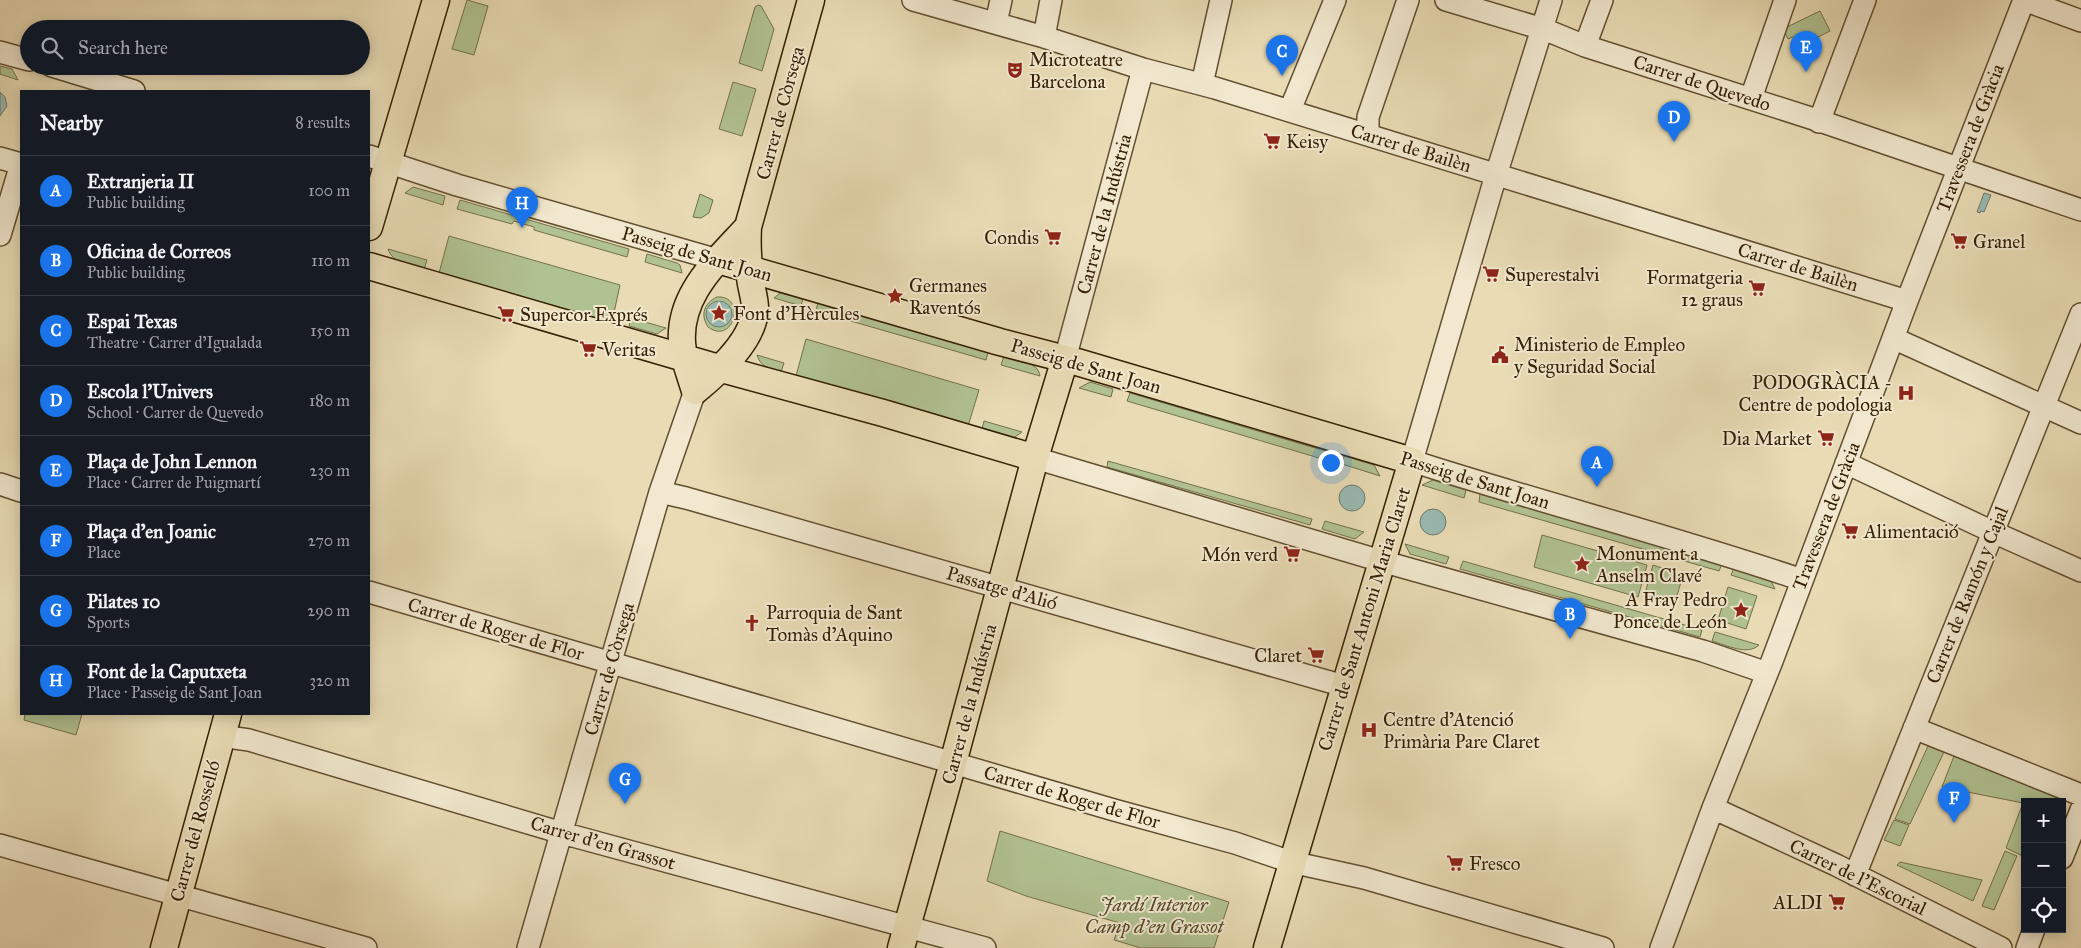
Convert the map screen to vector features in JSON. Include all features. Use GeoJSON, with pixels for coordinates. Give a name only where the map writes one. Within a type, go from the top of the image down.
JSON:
{"type":"FeatureCollection","features":[{"type":"Feature","properties":{"kind":"main road"},"geometry":{"type":"LineString","coordinates":[[370,219],[378,159],[436,0]]}},
{"type":"Feature","properties":{"kind":"main road","name":"Carrer de Còrsega"},"geometry":{"type":"LineString","coordinates":[[748,227],[811,0]]}},
{"type":"Feature","properties":{"kind":"main road"},"geometry":{"type":"LineString","coordinates":[[748,227],[749,270],[755,309],[752,323],[742,342],[722,369],[695,391],[685,358],[682,337],[688,303],[701,280],[748,227]]}},
{"type":"Feature","properties":{"kind":"main road","name":"Passeig de Sant Joan"},"geometry":{"type":"LineString","coordinates":[[718,260],[1412,461]]}},
{"type":"Feature","properties":{"kind":"main road"},"geometry":{"type":"LineString","coordinates":[[370,266],[1035,458]]}},
{"type":"Feature","properties":{"kind":"main road","name":"Carrer de la Indústria"},"geometry":{"type":"LineString","coordinates":[[904,937],[1035,458],[1065,359]]}},
{"type":"Feature","properties":{"kind":"main road","name":"Carrer de Sant Antoni Maria Claret"},"geometry":{"type":"LineString","coordinates":[[1267,948],[1291,862],[1412,461]]}},
{"type":"Feature","properties":{"kind":"main road","name":"Carrer del Rosselló"},"geometry":{"type":"LineString","coordinates":[[164,948],[224,725]]}},
{"type":"Feature","properties":{"kind":"street","name":"Carrer de Bailèn"},"geometry":{"type":"LineString","coordinates":[[913,0],[1044,37],[1143,69],[1290,110],[1907,301]]}},
{"type":"Feature","properties":{"kind":"street"},"geometry":{"type":"LineString","coordinates":[[996,23],[1001,0]]}},
{"type":"Feature","properties":{"kind":"street"},"geometry":{"type":"LineString","coordinates":[[1044,37],[1051,0]]}},
{"type":"Feature","properties":{"kind":"street"},"geometry":{"type":"LineString","coordinates":[[1202,84],[1221,0]]}},
{"type":"Feature","properties":{"kind":"street"},"geometry":{"type":"LineString","coordinates":[[1290,110],[1335,0]]}},
{"type":"Feature","properties":{"kind":"street"},"geometry":{"type":"LineString","coordinates":[[1368,135],[1368,117],[1408,0]]}},
{"type":"Feature","properties":{"kind":"street","name":"Carrer de Quevedo"},"geometry":{"type":"LineString","coordinates":[[1446,0],[1751,98],[2081,210]]}},
{"type":"Feature","properties":{"kind":"street","name":"Carrer de Sant Antoni Maria Claret"},"geometry":{"type":"LineString","coordinates":[[1412,461],[1496,175],[1551,0]]}},
{"type":"Feature","properties":{"kind":"street"},"geometry":{"type":"LineString","coordinates":[[1585,46],[1602,0]]}},
{"type":"Feature","properties":{"kind":"street"},"geometry":{"type":"LineString","coordinates":[[1751,98],[1786,0]]}},
{"type":"Feature","properties":{"kind":"street"},"geometry":{"type":"LineString","coordinates":[[1820,121],[1865,0]]}},
{"type":"Feature","properties":{"kind":"street"},"geometry":{"type":"LineString","coordinates":[[2024,0],[2081,21]]}},
{"type":"Feature","properties":{"kind":"street","name":"Travessera de Gràcia"},"geometry":{"type":"LineString","coordinates":[[1661,948],[1907,301],[2024,0]]}},
{"type":"Feature","properties":{"kind":"street"},"geometry":{"type":"LineString","coordinates":[[0,52],[20,58]]}},
{"type":"Feature","properties":{"kind":"street","name":"Carrer de la Indústria"},"geometry":{"type":"LineString","coordinates":[[1065,359],[1143,69]]}},
{"type":"Feature","properties":{"kind":"street"},"geometry":{"type":"LineString","coordinates":[[82,75],[131,90]]}},
{"type":"Feature","properties":{"kind":"street"},"geometry":{"type":"LineString","coordinates":[[0,158],[20,164]]}},
{"type":"Feature","properties":{"kind":"street","name":"Passeig de Sant Joan"},"geometry":{"type":"LineString","coordinates":[[378,159],[456,185],[718,260]]}},
{"type":"Feature","properties":{"kind":"street"},"geometry":{"type":"LineString","coordinates":[[0,235],[20,167]]}},
{"type":"Feature","properties":{"kind":"street","name":"Carrer de Ramón y Cajal"},"geometry":{"type":"LineString","coordinates":[[1855,875],[2081,314]]}},
{"type":"Feature","properties":{"kind":"street"},"geometry":{"type":"LineString","coordinates":[[1893,338],[2081,423]]}},
{"type":"Feature","properties":{"kind":"street","name":"Carrer de Còrsega"},"geometry":{"type":"LineString","coordinates":[[528,948],[660,492],[695,391]]}},
{"type":"Feature","properties":{"kind":"street"},"geometry":{"type":"LineString","coordinates":[[1035,458],[1381,561],[1703,651],[1767,672]]}},
{"type":"Feature","properties":{"kind":"street","name":"Passeig de Sant Joan"},"geometry":{"type":"LineString","coordinates":[[1412,461],[1731,556],[1802,580]]}},
{"type":"Feature","properties":{"kind":"street"},"geometry":{"type":"LineString","coordinates":[[1846,463],[1992,532],[2081,571]]}},
{"type":"Feature","properties":{"kind":"street"},"geometry":{"type":"LineString","coordinates":[[0,484],[20,491]]}},
{"type":"Feature","properties":{"kind":"street","name":"Passatge d'Alió"},"geometry":{"type":"LineString","coordinates":[[660,492],[1344,686]]}},
{"type":"Feature","properties":{"kind":"street","name":"Carrer de Roger de Flor"},"geometry":{"type":"LineString","coordinates":[[370,592],[1114,810],[1235,842],[1291,862],[1364,878],[1604,948]]}},
{"type":"Feature","properties":{"kind":"street","name":"Carrer d'en Grassot"},"geometry":{"type":"LineString","coordinates":[[224,725],[250,740],[562,832],[904,937],[985,948]]}},
{"type":"Feature","properties":{"kind":"street"},"geometry":{"type":"LineString","coordinates":[[1914,728],[2081,795]]}},
{"type":"Feature","properties":{"kind":"street","name":"Carrer de l'Escorial"},"geometry":{"type":"LineString","coordinates":[[1713,808],[1855,875],[2001,948]]}},
{"type":"Feature","properties":{"kind":"street"},"geometry":{"type":"LineString","coordinates":[[2066,848],[2081,810]]}},
{"type":"Feature","properties":{"kind":"street"},"geometry":{"type":"LineString","coordinates":[[0,845],[178,894],[354,946]]}},
{"type":"Feature","properties":{"kind":"street"},"geometry":{"type":"LineString","coordinates":[[2027,948],[2033,933]]}},
{"type":"Feature","properties":{"kind":"green space"},"geometry":{"type":"Polygon","coordinates":[[[467,0],[488,6],[474,55],[452,49],[467,0]]]}},
{"type":"Feature","properties":{"kind":"green space"},"geometry":{"type":"Polygon","coordinates":[[[761,6],[774,29],[762,71],[739,63],[755,7],[761,6]]]}},
{"type":"Feature","properties":{"kind":"green space"},"geometry":{"type":"Polygon","coordinates":[[[1820,11],[1830,31],[1798,47],[1793,37],[1788,39],[1783,29],[1820,11]]]}},
{"type":"Feature","properties":{"kind":"green space"},"geometry":{"type":"Polygon","coordinates":[[[0,66],[12,69],[18,80],[0,74],[0,66]]]}},
{"type":"Feature","properties":{"kind":"green space"},"geometry":{"type":"Polygon","coordinates":[[[733,82],[756,89],[742,136],[719,129],[733,82]]]}},
{"type":"Feature","properties":{"kind":"green space"},"geometry":{"type":"Polygon","coordinates":[[[413,187],[445,196],[443,205],[405,193],[413,187]]]}},
{"type":"Feature","properties":{"kind":"green space"},"geometry":{"type":"Polygon","coordinates":[[[700,194],[713,200],[709,213],[701,218],[693,217],[700,194]]]}},
{"type":"Feature","properties":{"kind":"green space"},"geometry":{"type":"Polygon","coordinates":[[[460,200],[629,249],[627,257],[534,230],[534,227],[514,221],[512,224],[457,209],[460,200]]]}},
{"type":"Feature","properties":{"kind":"green space"},"geometry":{"type":"Polygon","coordinates":[[[449,236],[620,285],[612,322],[439,273],[449,236]]]}},
{"type":"Feature","properties":{"kind":"green space"},"geometry":{"type":"Polygon","coordinates":[[[388,249],[427,260],[424,269],[398,261],[390,254],[388,249]]]}},
{"type":"Feature","properties":{"kind":"green space"},"geometry":{"type":"Polygon","coordinates":[[[647,254],[677,263],[680,265],[682,273],[645,262],[647,254]]]}},
{"type":"Feature","properties":{"kind":"green space"},"geometry":{"type":"Polygon","coordinates":[[[780,293],[803,298],[801,306],[774,298],[780,293]]]}},
{"type":"Feature","properties":{"kind":"green space","name":"Font d'Hèrcules"},"geometry":{"type":"Polygon","coordinates":[[[717,297],[726,298],[732,304],[734,318],[725,330],[717,331],[708,327],[704,314],[706,306],[717,297]]]}},
{"type":"Feature","properties":{"kind":"green space"},"geometry":{"type":"Polygon","coordinates":[[[818,302],[988,352],[986,360],[816,311],[818,302]]]}},
{"type":"Feature","properties":{"kind":"green space"},"geometry":{"type":"Polygon","coordinates":[[[631,318],[666,328],[657,334],[629,326],[631,318]]]}},
{"type":"Feature","properties":{"kind":"green space"},"geometry":{"type":"Polygon","coordinates":[[[806,339],[979,390],[968,426],[796,376],[806,339]]]}},
{"type":"Feature","properties":{"kind":"green space"},"geometry":{"type":"Polygon","coordinates":[[[757,355],[784,363],[781,372],[763,365],[757,355]]]}},
{"type":"Feature","properties":{"kind":"green space"},"geometry":{"type":"Polygon","coordinates":[[[1004,356],[1031,364],[1040,376],[1001,365],[1004,356]]]}},
{"type":"Feature","properties":{"kind":"green space"},"geometry":{"type":"Polygon","coordinates":[[[1090,382],[1113,389],[1111,397],[1079,388],[1090,382]]]}},
{"type":"Feature","properties":{"kind":"green space"},"geometry":{"type":"Polygon","coordinates":[[[1130,393],[1332,453],[1329,461],[1127,401],[1130,393]]]}},
{"type":"Feature","properties":{"kind":"green space"},"geometry":{"type":"Polygon","coordinates":[[[984,421],[1022,432],[1012,439],[982,429],[984,421]]]}},
{"type":"Feature","properties":{"kind":"green space"},"geometry":{"type":"Polygon","coordinates":[[[1344,456],[1374,465],[1380,476],[1342,464],[1344,456]]]}},
{"type":"Feature","properties":{"kind":"green space"},"geometry":{"type":"Polygon","coordinates":[[[1108,461],[1312,519],[1310,525],[1107,467],[1108,461]]]}},
{"type":"Feature","properties":{"kind":"green space"},"geometry":{"type":"Polygon","coordinates":[[[1433,480],[1466,490],[1464,498],[1422,485],[1433,480]]]}},
{"type":"Feature","properties":{"kind":"green space"},"geometry":{"type":"Polygon","coordinates":[[[1480,494],[1722,564],[1719,571],[1479,502],[1480,494]]]}},
{"type":"Feature","properties":{"kind":"green space"},"geometry":{"type":"Polygon","coordinates":[[[1325,521],[1364,532],[1355,539],[1322,529],[1325,521]]]}},
{"type":"Feature","properties":{"kind":"green space"},"geometry":{"type":"Polygon","coordinates":[[[1542,535],[1647,565],[1638,597],[1534,567],[1542,535]]]}},
{"type":"Feature","properties":{"kind":"green space"},"geometry":{"type":"Polygon","coordinates":[[[1405,544],[1449,557],[1446,564],[1410,554],[1405,544]]]}},
{"type":"Feature","properties":{"kind":"green space"},"geometry":{"type":"Polygon","coordinates":[[[1463,561],[1702,630],[1700,637],[1460,569],[1463,561]]]}},
{"type":"Feature","properties":{"kind":"green space"},"geometry":{"type":"Polygon","coordinates":[[[1653,565],[1683,575],[1674,606],[1644,597],[1653,565]]]}},
{"type":"Feature","properties":{"kind":"green space"},"geometry":{"type":"Polygon","coordinates":[[[1734,568],[1770,579],[1775,589],[1731,575],[1734,568]]]}},
{"type":"Feature","properties":{"kind":"green space"},"geometry":{"type":"Polygon","coordinates":[[[1728,587],[1757,596],[1746,629],[1718,620],[1728,587]]]}},
{"type":"Feature","properties":{"kind":"green space"},"geometry":{"type":"Polygon","coordinates":[[[1715,632],[1759,645],[1749,650],[1730,647],[1712,641],[1715,632]]]}},
{"type":"Feature","properties":{"kind":"green space"},"geometry":{"type":"Polygon","coordinates":[[[25,715],[82,715],[76,735],[24,720],[25,715]]]}},
{"type":"Feature","properties":{"kind":"green space"},"geometry":{"type":"Polygon","coordinates":[[[1928,746],[1944,752],[1910,824],[1895,819],[1928,746]]]}},
{"type":"Feature","properties":{"kind":"green space"},"geometry":{"type":"Polygon","coordinates":[[[1954,756],[2058,798],[2021,798],[2021,803],[1942,787],[1954,756]]]}},
{"type":"Feature","properties":{"kind":"green space"},"geometry":{"type":"Polygon","coordinates":[[[2021,808],[2021,855],[2006,848],[2021,808]]]}},
{"type":"Feature","properties":{"kind":"green space"},"geometry":{"type":"Polygon","coordinates":[[[1894,820],[1909,825],[1900,846],[1884,840],[1894,820]]]}},
{"type":"Feature","properties":{"kind":"green space","name":"Jardí Interior Camp d'en Grassot"},"geometry":{"type":"Polygon","coordinates":[[[1000,831],[1229,902],[1214,948],[1141,948],[1114,940],[1120,923],[1026,896],[987,881],[1000,831]]]}},
{"type":"Feature","properties":{"kind":"green space"},"geometry":{"type":"Polygon","coordinates":[[[2005,851],[2017,856],[1994,910],[1982,906],[2005,851]]]}},
{"type":"Feature","properties":{"kind":"green space"},"geometry":{"type":"Polygon","coordinates":[[[1900,862],[1982,880],[1973,901],[1897,865],[1900,862]]]}},
{"type":"Feature","properties":{"kind":"water"},"geometry":{"type":"Polygon","coordinates":[[[0,92],[5,97],[7,106],[0,116],[0,92]]]}},
{"type":"Feature","properties":{"kind":"water"},"geometry":{"type":"Polygon","coordinates":[[[1984,193],[1991,195],[1984,212],[1981,211],[1980,213],[1977,212],[1984,193]]]}},
{"type":"Feature","properties":{"kind":"water","name":"Font d'Hèrcules"},"geometry":{"type":"Polygon","coordinates":[[[719,301],[728,305],[732,314],[728,323],[719,327],[710,323],[706,314],[710,305],[719,301]]]}},
{"type":"Feature","properties":{"kind":"water"},"geometry":{"type":"Polygon","coordinates":[[[1352,485],[1361,489],[1365,498],[1361,507],[1352,511],[1343,507],[1339,498],[1343,489],[1352,485]]]}},
{"type":"Feature","properties":{"kind":"water"},"geometry":{"type":"Polygon","coordinates":[[[1433,509],[1442,513],[1446,522],[1442,531],[1433,535],[1424,531],[1420,522],[1424,513],[1433,509]]]}},
{"type":"Feature","properties":{"kind":"place","name":"Microteatre Barcelona"},"geometry":{"type":"Point","coordinates":[1015,70]}},
{"type":"Feature","properties":{"kind":"place","name":"Plaça de John Lennon"},"geometry":{"type":"Point","coordinates":[1806,72]}},
{"type":"Feature","properties":{"kind":"place","name":"Espai Texas"},"geometry":{"type":"Point","coordinates":[1282,76]}},
{"type":"Feature","properties":{"kind":"place","name":"Keisy"},"geometry":{"type":"Point","coordinates":[1272,141]}},
{"type":"Feature","properties":{"kind":"place","name":"Escola l'Univers"},"geometry":{"type":"Point","coordinates":[1674,142]}},
{"type":"Feature","properties":{"kind":"place","name":"Font de la Caputxeta"},"geometry":{"type":"Point","coordinates":[522,228]}},
{"type":"Feature","properties":{"kind":"place","name":"Condis"},"geometry":{"type":"Point","coordinates":[1053,237]}},
{"type":"Feature","properties":{"kind":"place","name":"Granel"},"geometry":{"type":"Point","coordinates":[1959,241]}},
{"type":"Feature","properties":{"kind":"place","name":"Superestalvi"},"geometry":{"type":"Point","coordinates":[1491,274]}},
{"type":"Feature","properties":{"kind":"place","name":"Formatgeria 12 graus"},"geometry":{"type":"Point","coordinates":[1757,288]}},
{"type":"Feature","properties":{"kind":"place","name":"Germanes Raventós"},"geometry":{"type":"Point","coordinates":[895,296]}},
{"type":"Feature","properties":{"kind":"place","name":"Font d'Hèrcules"},"geometry":{"type":"Point","coordinates":[719,313]}},
{"type":"Feature","properties":{"kind":"place","name":"Supercor Exprés"},"geometry":{"type":"Point","coordinates":[506,314]}},
{"type":"Feature","properties":{"kind":"place","name":"Veritas"},"geometry":{"type":"Point","coordinates":[588,349]}},
{"type":"Feature","properties":{"kind":"place","name":"Ministerio de Empleo y Seguridad Social"},"geometry":{"type":"Point","coordinates":[1500,355]}},
{"type":"Feature","properties":{"kind":"place","name":"PODOGRÀCIA - Centre de podologia"},"geometry":{"type":"Point","coordinates":[1906,393]}},
{"type":"Feature","properties":{"kind":"place","name":"Dia Market"},"geometry":{"type":"Point","coordinates":[1826,438]}},
{"type":"Feature","properties":{"kind":"place","name":"Extranjeria II"},"geometry":{"type":"Point","coordinates":[1597,487]}},
{"type":"Feature","properties":{"kind":"place","name":"Alimentació"},"geometry":{"type":"Point","coordinates":[1850,531]}},
{"type":"Feature","properties":{"kind":"place","name":"Món verd"},"geometry":{"type":"Point","coordinates":[1292,554]}},
{"type":"Feature","properties":{"kind":"place","name":"Monument a Anselm Clavé"},"geometry":{"type":"Point","coordinates":[1582,564]}},
{"type":"Feature","properties":{"kind":"place","name":"A Fray Pedro Ponce de León"},"geometry":{"type":"Point","coordinates":[1741,610]}},
{"type":"Feature","properties":{"kind":"place","name":"Parroquia de Sant Tomàs d'Aquino"},"geometry":{"type":"Point","coordinates":[752,623]}},
{"type":"Feature","properties":{"kind":"place","name":"Oficina de Correos"},"geometry":{"type":"Point","coordinates":[1570,639]}},
{"type":"Feature","properties":{"kind":"place","name":"Claret"},"geometry":{"type":"Point","coordinates":[1316,655]}},
{"type":"Feature","properties":{"kind":"place","name":"Centre d'Atenció Primària Pare Claret"},"geometry":{"type":"Point","coordinates":[1369,730]}},
{"type":"Feature","properties":{"kind":"place","name":"Pilates 10"},"geometry":{"type":"Point","coordinates":[625,804]}},
{"type":"Feature","properties":{"kind":"place","name":"Plaça d'en Joanic"},"geometry":{"type":"Point","coordinates":[1954,823]}},
{"type":"Feature","properties":{"kind":"place","name":"Fresco"},"geometry":{"type":"Point","coordinates":[1455,863]}},
{"type":"Feature","properties":{"kind":"place","name":"ALDI"},"geometry":{"type":"Point","coordinates":[1837,902]}}]}
